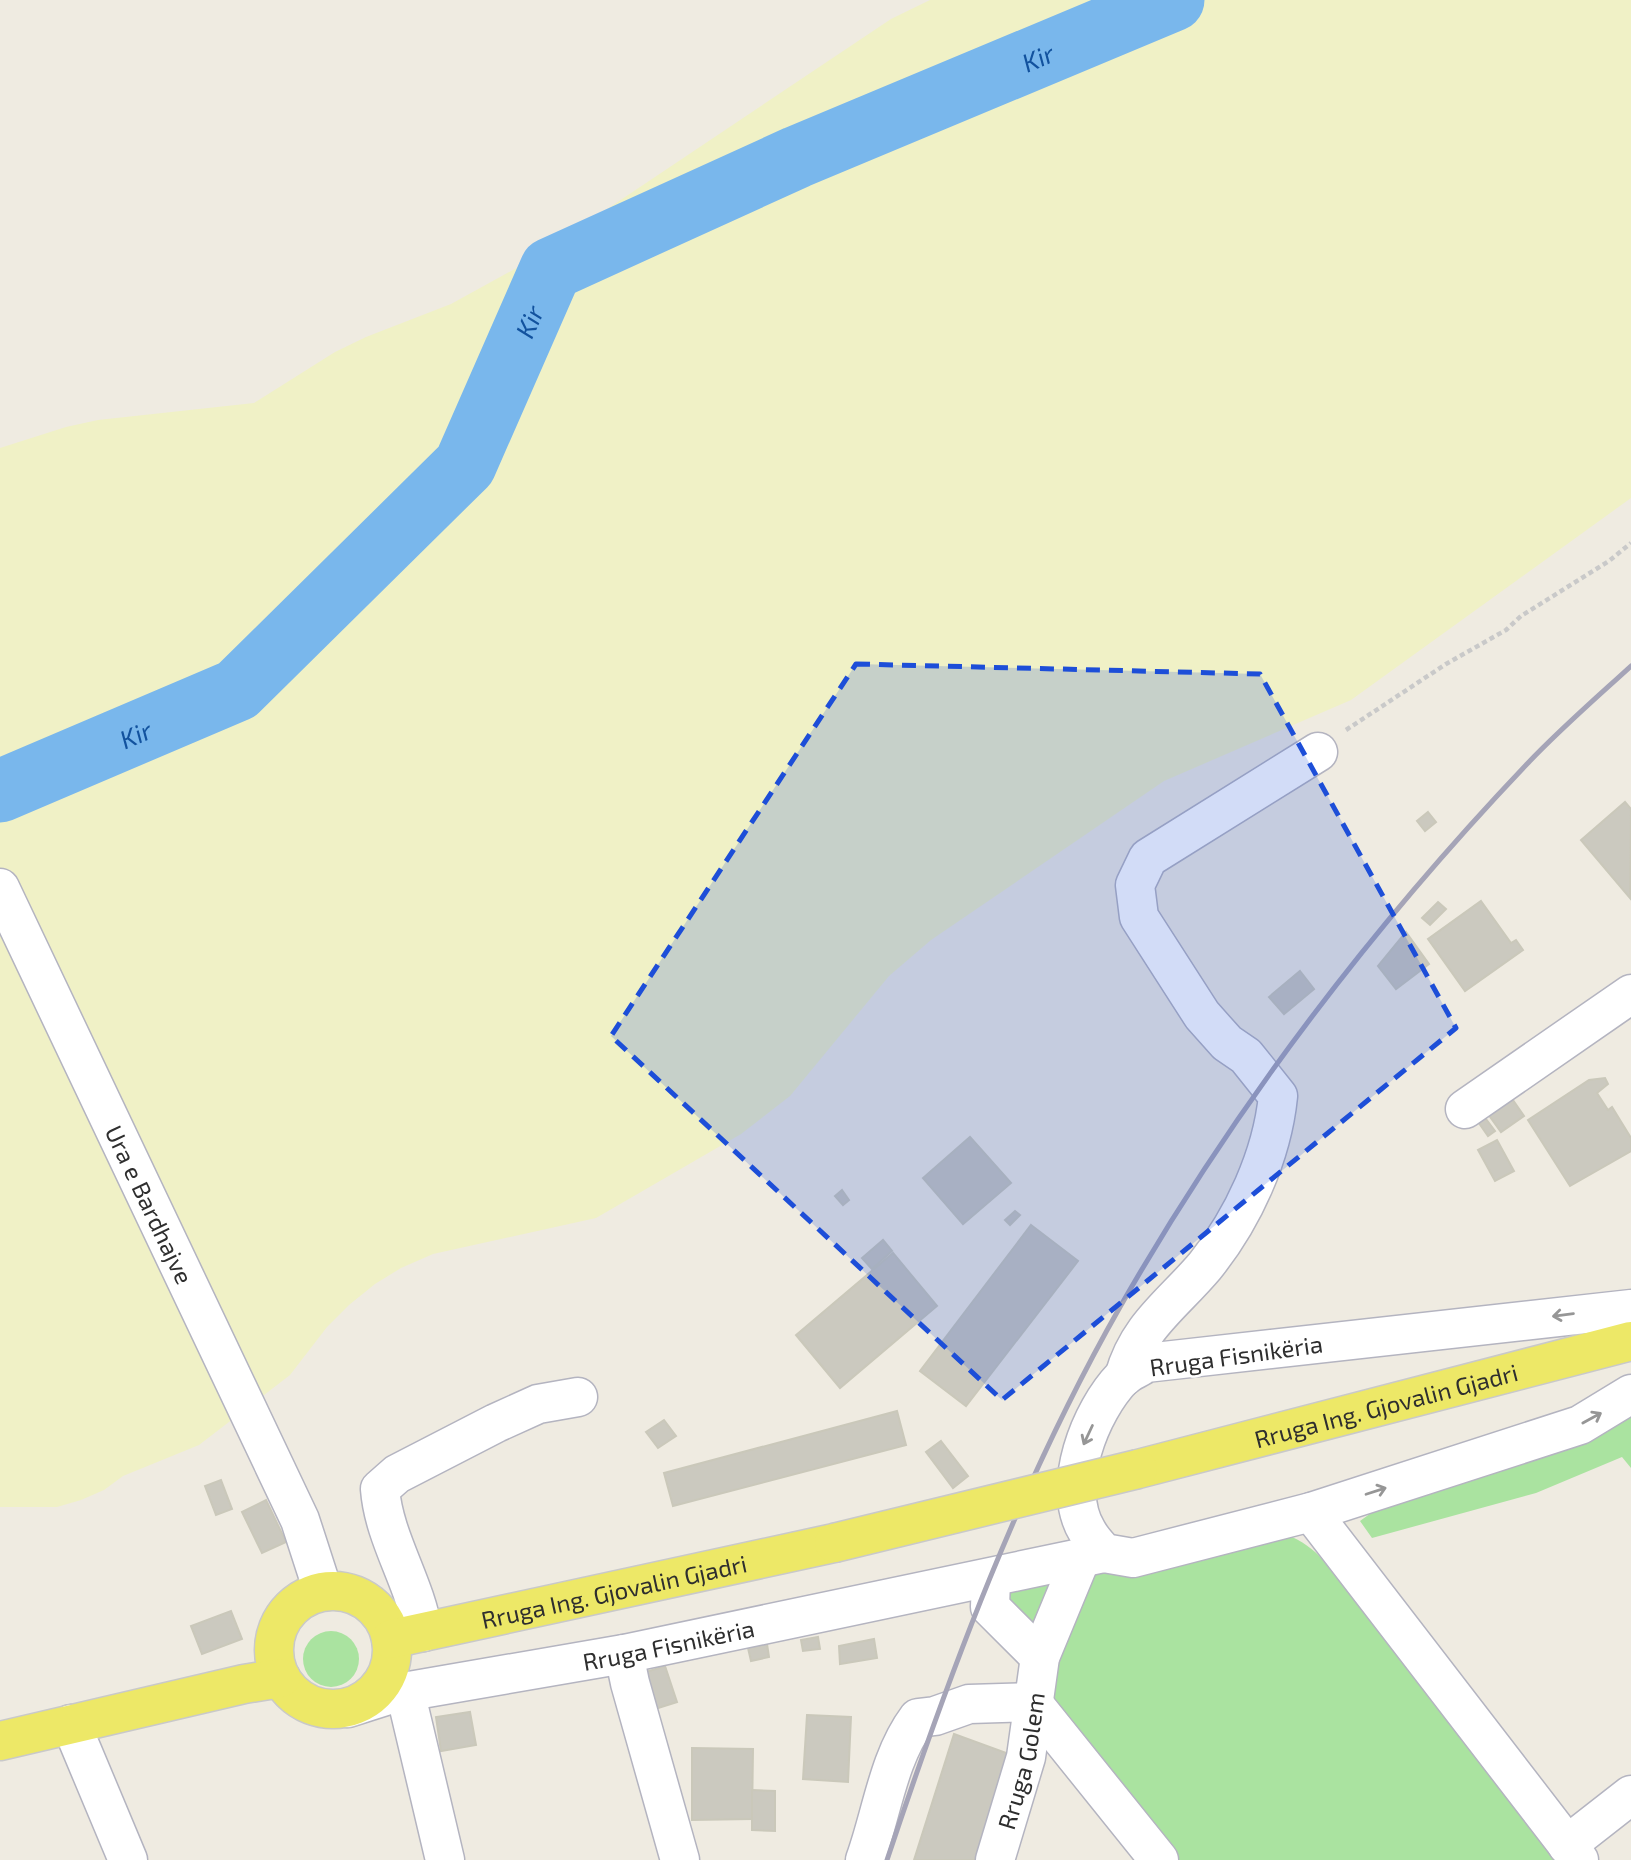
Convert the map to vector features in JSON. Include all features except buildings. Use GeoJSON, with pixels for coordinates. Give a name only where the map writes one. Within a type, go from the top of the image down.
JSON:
{"type":"FeatureCollection","features":[{"type":"Feature","properties":{"kind":"main road","name":"Rruga Ing. Gjovalin Gjadri"},"geometry":{"type":"LineString","coordinates":[[407,1635],[834,1543],[1138,1469],[1631,1341]]}},
{"type":"Feature","properties":{"kind":"main road"},"geometry":{"type":"LineString","coordinates":[[323,1591],[342,1591],[367,1602],[385,1622],[407,1635],[374,1693],[348,1707],[322,1708],[298,1698],[281,1678],[274,1657],[276,1634],[286,1614],[302,1599],[323,1591]]}},
{"type":"Feature","properties":{"kind":"main road"},"geometry":{"type":"LineString","coordinates":[[0,1741],[244,1684],[281,1678]]}},
{"type":"Feature","properties":{"kind":"street"},"geometry":{"type":"LineString","coordinates":[[1124,1377],[1150,1322],[1204,1266],[1236,1219],[1268,1147],[1279,1096],[1246,1056],[1227,1043],[1190,999],[1139,917],[1135,885],[1148,858],[1318,752]]}},
{"type":"Feature","properties":{"kind":"street","name":"Ura e Bardhajve"},"geometry":{"type":"LineString","coordinates":[[0,888],[300,1520],[323,1591]]}},
{"type":"Feature","properties":{"kind":"street"},"geometry":{"type":"LineString","coordinates":[[1465,1109],[1631,994]]}},
{"type":"Feature","properties":{"kind":"street","name":"Rruga Fisnikëria"},"geometry":{"type":"LineString","coordinates":[[348,1707],[405,1691],[624,1654],[1092,1555],[1078,1502],[1077,1471],[1083,1447],[1098,1413],[1124,1377],[1146,1363],[1631,1309]]}},
{"type":"Feature","properties":{"kind":"street"},"geometry":{"type":"LineString","coordinates":[[1092,1555],[1133,1558],[1311,1512],[1580,1425],[1631,1394]]}},
{"type":"Feature","properties":{"kind":"street"},"geometry":{"type":"LineString","coordinates":[[407,1635],[418,1604],[382,1513],[380,1489],[397,1474],[496,1423],[538,1404],[578,1397]]}},
{"type":"Feature","properties":{"kind":"street"},"geometry":{"type":"LineString","coordinates":[[1311,1512],[1573,1852],[1631,1795]]}},
{"type":"Feature","properties":{"kind":"street","name":"Rruga Golem"},"geometry":{"type":"LineString","coordinates":[[995,1860],[1026,1757],[1040,1657],[1092,1555]]}},
{"type":"Feature","properties":{"kind":"street"},"geometry":{"type":"LineString","coordinates":[[991,1578],[990,1607],[1040,1657]]}},
{"type":"Feature","properties":{"kind":"street"},"geometry":{"type":"LineString","coordinates":[[624,1654],[680,1860]]}},
{"type":"Feature","properties":{"kind":"street"},"geometry":{"type":"LineString","coordinates":[[405,1691],[445,1860]]}},
{"type":"Feature","properties":{"kind":"street"},"geometry":{"type":"LineString","coordinates":[[865,1860],[895,1760],[904,1736],[918,1718],[935,1716],[969,1703],[1032,1702],[1159,1860]]}},
{"type":"Feature","properties":{"kind":"street"},"geometry":{"type":"LineString","coordinates":[[71,1724],[128,1860]]}},
{"type":"Feature","properties":{"kind":"path"},"geometry":{"type":"LineString","coordinates":[[1318,752],[1368,713],[1506,630],[1521,616],[1609,561],[1631,543]]}},
{"type":"Feature","properties":{"kind":"highlighted area"},"geometry":{"type":"Polygon","coordinates":[[[856,664],[1260,674],[1456,1028],[1002,1400],[611,1036],[856,664]]]}},
{"type":"Feature","properties":{"kind":"green space"},"geometry":{"type":"Polygon","coordinates":[[[1631,1413],[1631,1468],[1622,1457],[1536,1493],[1372,1538],[1360,1521],[1385,1503],[1631,1413]]]}},
{"type":"Feature","properties":{"kind":"green space"},"geometry":{"type":"Polygon","coordinates":[[[1285,1534],[1315,1552],[1352,1594],[1561,1860],[1171,1860],[1034,1691],[1006,1584],[1285,1534]]]}},
{"type":"Feature","properties":{"kind":"green space"},"geometry":{"type":"Polygon","coordinates":[[[325,1631],[337,1631],[351,1639],[359,1653],[357,1670],[351,1679],[337,1687],[325,1687],[308,1675],[303,1665],[303,1653],[315,1636],[325,1631]]]}},
{"type":"Feature","properties":{"kind":"sand"},"geometry":{"type":"Polygon","coordinates":[[[930,0],[1631,0],[1631,498],[1351,700],[1164,781],[931,940],[889,976],[790,1096],[741,1134],[596,1218],[433,1254],[401,1268],[349,1305],[327,1327],[290,1375],[199,1445],[123,1476],[104,1490],[81,1500],[57,1507],[0,1507],[0,448],[98,420],[254,403],[335,352],[451,304],[531,260],[891,19],[930,0]]]}},
{"type":"Feature","properties":{"kind":"waterway","name":"Kir"},"geometry":{"type":"LineString","coordinates":[[0,791],[237,690],[465,465],[551,269],[797,157],[1173,0]]}},
{"type":"Feature","properties":{"kind":"railway"},"geometry":{"type":"LineString","coordinates":[[887,1860],[962,1648],[1019,1509],[1084,1373],[1163,1234],[1257,1092],[1359,956],[1413,891],[1527,764],[1631,666]]}}]}
